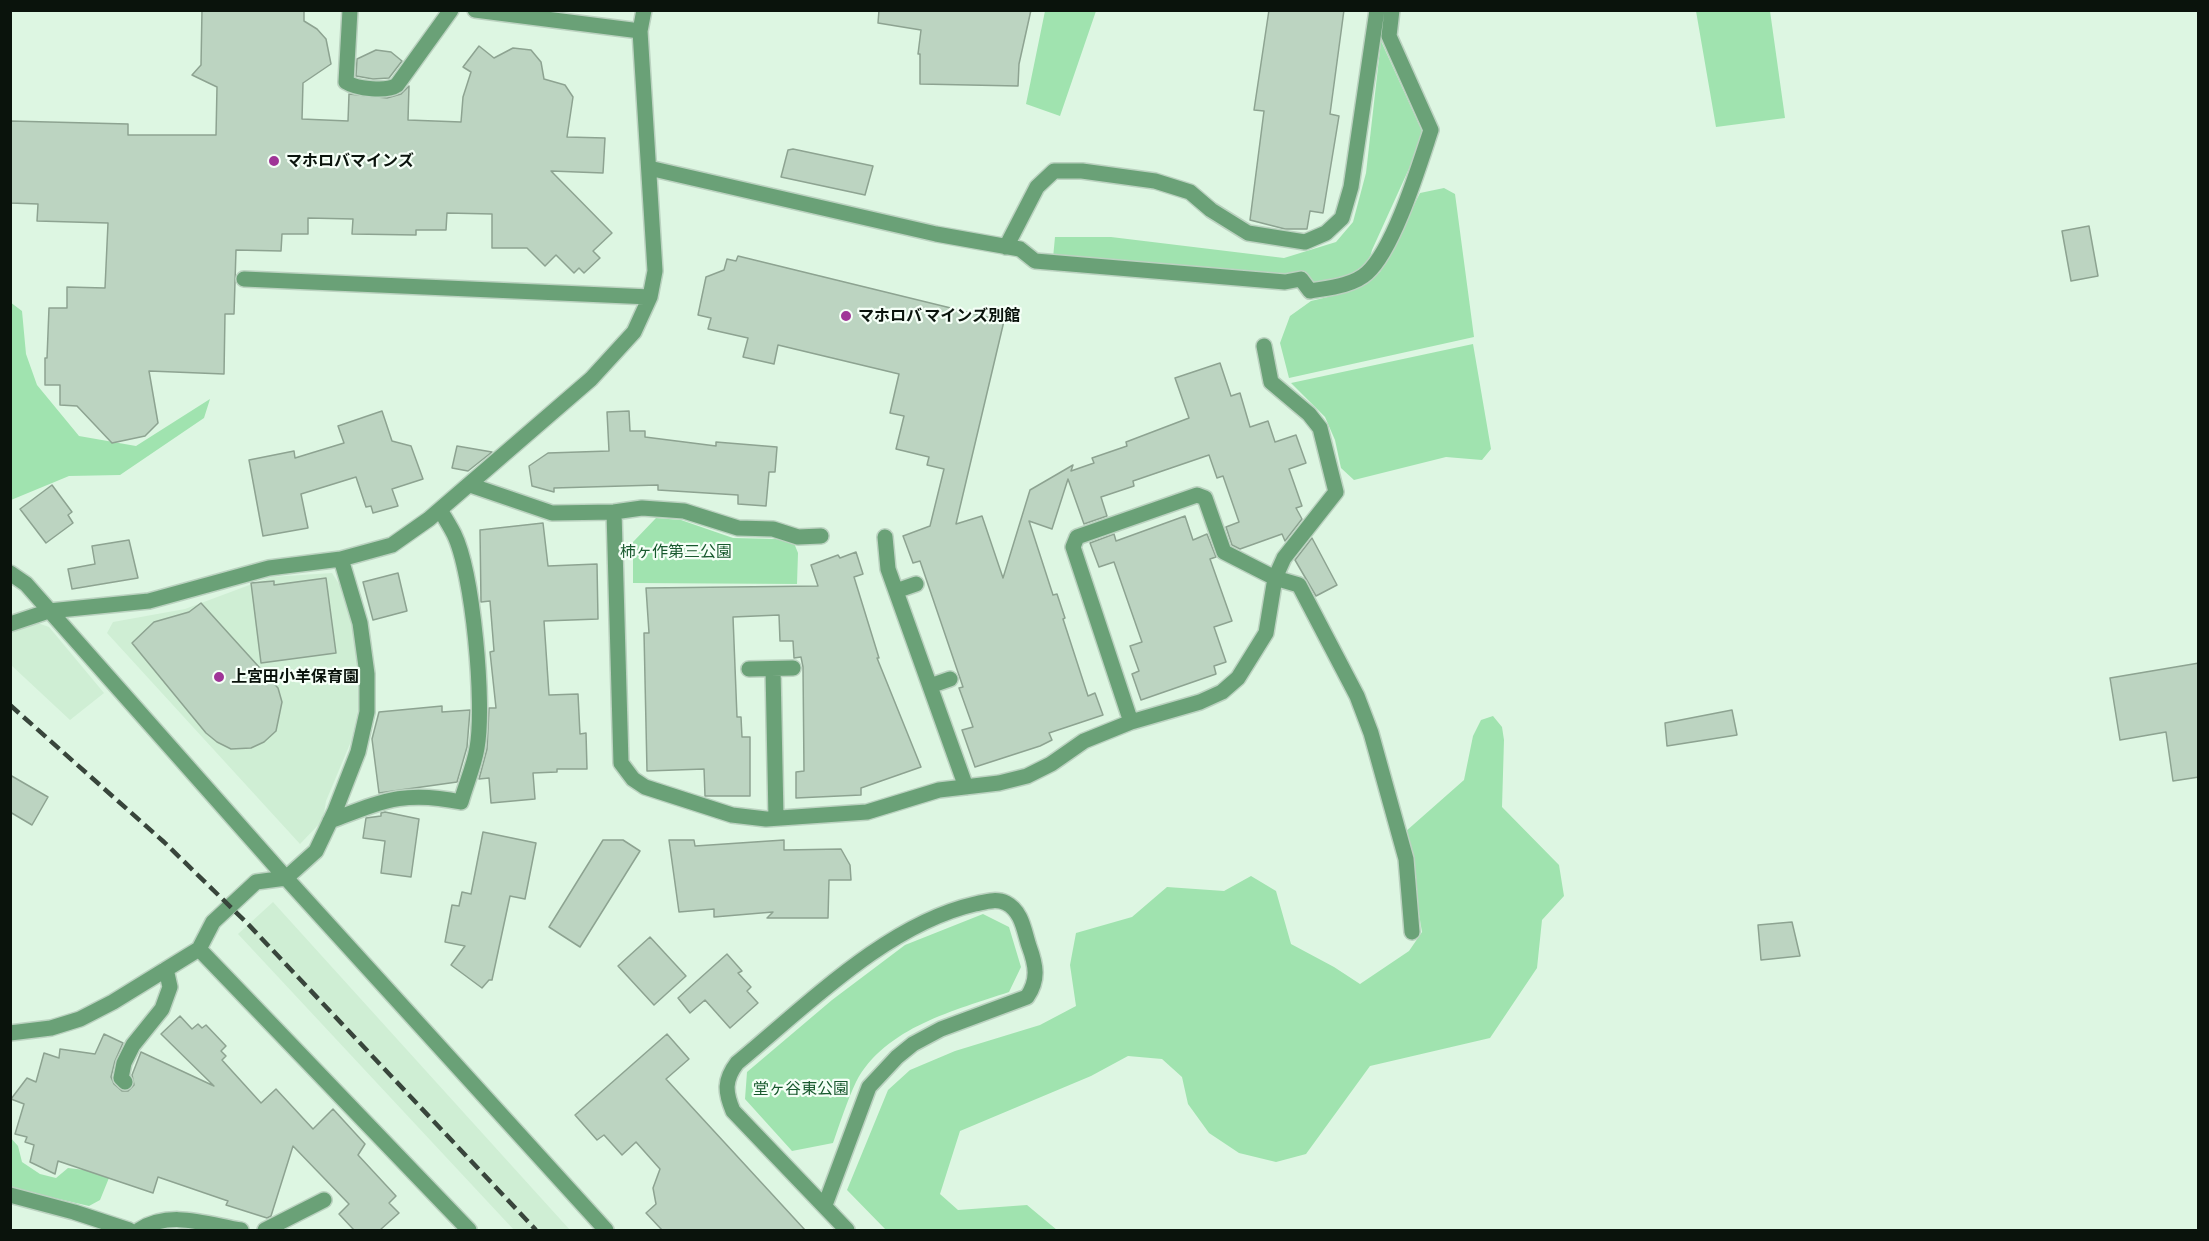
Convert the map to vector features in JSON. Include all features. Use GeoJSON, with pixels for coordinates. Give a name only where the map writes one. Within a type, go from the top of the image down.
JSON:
{"type":"FeatureCollection","features":[{"type":"Feature","properties":{"kind":"street"},"geometry":{"type":"LineString","coordinates":[[350,10],[346,82],[354,86],[387,89],[397,85],[451,10]]}},
{"type":"Feature","properties":{"kind":"street"},"geometry":{"type":"LineString","coordinates":[[475,10],[640,31]]}},
{"type":"Feature","properties":{"kind":"street"},"geometry":{"type":"LineString","coordinates":[[10,624],[49,611],[149,601],[269,568],[341,559],[392,546],[470,485],[591,380],[634,332],[650,297],[656,271],[640,31],[644,10]]}},
{"type":"Feature","properties":{"kind":"street"},"geometry":{"type":"LineString","coordinates":[[1006,247],[1037,187],[1054,171],[1082,171],[1155,181],[1190,192],[1211,210],[1248,233],[1305,242],[1326,233],[1342,218],[1351,187],[1377,10]]}},
{"type":"Feature","properties":{"kind":"street"},"geometry":{"type":"LineString","coordinates":[[650,168],[936,234],[1020,249],[1035,261],[1285,282],[1301,279],[1310,291],[1342,285],[1366,274],[1385,249],[1418,170],[1431,130],[1389,36],[1392,10]]}},
{"type":"Feature","properties":{"kind":"street"},"geometry":{"type":"LineString","coordinates":[[244,279],[650,297]]}},
{"type":"Feature","properties":{"kind":"street"},"geometry":{"type":"LineString","coordinates":[[614,512],[621,763],[633,779],[645,787],[732,815],[776,818],[867,812],[914,795],[1027,776],[1051,764],[1084,741],[1131,722],[1200,702],[1222,692],[1238,678],[1266,633],[1275,578],[1284,558],[1336,492],[1320,428],[1309,414],[1272,382],[1264,346]]}},
{"type":"Feature","properties":{"kind":"street"},"geometry":{"type":"LineString","coordinates":[[470,485],[552,513],[614,512],[642,508],[684,511],[738,528],[773,529],[798,537],[821,536]]}},
{"type":"Feature","properties":{"kind":"street"},"geometry":{"type":"LineString","coordinates":[[1131,722],[1072,547],[1077,537],[1197,495],[1205,498],[1224,552],[1275,578],[1299,585],[1357,696],[1371,733],[1406,859],[1412,932]]}},
{"type":"Feature","properties":{"kind":"street"},"geometry":{"type":"LineString","coordinates":[[330,821],[377,803],[404,797],[429,795],[461,802],[477,749],[479,721],[477,674],[468,590],[461,553],[455,534],[440,510]]}},
{"type":"Feature","properties":{"kind":"street"},"geometry":{"type":"LineString","coordinates":[[885,537],[888,569],[966,788]]}},
{"type":"Feature","properties":{"kind":"street"},"geometry":{"type":"LineString","coordinates":[[10,1033],[51,1028],[80,1019],[113,1002],[199,949],[213,922],[256,882],[286,878],[315,850],[330,821],[358,752],[367,712],[367,674],[360,623],[341,559]]}},
{"type":"Feature","properties":{"kind":"street"},"geometry":{"type":"LineString","coordinates":[[10,573],[26,584],[286,878],[606,1230]]}},
{"type":"Feature","properties":{"kind":"street"},"geometry":{"type":"LineString","coordinates":[[896,591],[916,584]]}},
{"type":"Feature","properties":{"kind":"street"},"geometry":{"type":"LineString","coordinates":[[749,669],[793,668]]}},
{"type":"Feature","properties":{"kind":"street"},"geometry":{"type":"LineString","coordinates":[[772,669],[776,818]]}},
{"type":"Feature","properties":{"kind":"street"},"geometry":{"type":"LineString","coordinates":[[930,686],[950,679]]}},
{"type":"Feature","properties":{"kind":"street"},"geometry":{"type":"LineString","coordinates":[[825,1205],[869,1087],[897,1056],[912,1044],[941,1029],[1027,998],[1035,987],[1035,962],[1019,914],[1005,903],[993,900],[955,909],[920,923],[880,948],[737,1063],[728,1075],[726,1086],[733,1111],[847,1230]]}},
{"type":"Feature","properties":{"kind":"street"},"geometry":{"type":"LineString","coordinates":[[199,949],[469,1230]]}},
{"type":"Feature","properties":{"kind":"street"},"geometry":{"type":"LineString","coordinates":[[125,1082],[122,1078],[124,1063],[133,1045],[162,1009],[170,987],[166,969]]}},
{"type":"Feature","properties":{"kind":"street"},"geometry":{"type":"LineString","coordinates":[[10,1195],[129,1230]]}},
{"type":"Feature","properties":{"kind":"street"},"geometry":{"type":"LineString","coordinates":[[265,1230],[324,1200]]}},
{"type":"Feature","properties":{"kind":"street"},"geometry":{"type":"LineString","coordinates":[[139,1230],[154,1221],[179,1219],[240,1230]]}},
{"type":"Feature","properties":{"kind":"shaded area"},"geometry":{"type":"Polygon","coordinates":[[[332,573],[350,601],[361,661],[361,695],[352,739],[326,801],[323,820],[300,844],[107,633],[113,622],[185,609],[271,577],[332,573]]]}},
{"type":"Feature","properties":{"kind":"shaded area"},"geometry":{"type":"Polygon","coordinates":[[[35,622],[49,627],[104,693],[70,720],[11,665],[11,632],[35,622]]]}},
{"type":"Feature","properties":{"kind":"shaded area"},"geometry":{"type":"Polygon","coordinates":[[[273,902],[570,1230],[514,1230],[238,934],[273,902]]]}},
{"type":"Feature","properties":{"kind":"green space"},"geometry":{"type":"Polygon","coordinates":[[[1045,11],[1096,11],[1060,116],[1026,104],[1045,11]]]}},
{"type":"Feature","properties":{"kind":"green space"},"geometry":{"type":"Polygon","coordinates":[[[1696,11],[1770,11],[1785,118],[1716,127],[1696,11]]]}},
{"type":"Feature","properties":{"kind":"green space"},"geometry":{"type":"Polygon","coordinates":[[[1381,41],[1422,131],[1417,151],[1369,258],[1356,271],[1338,280],[1310,284],[1282,278],[1053,258],[1055,237],[1111,237],[1284,258],[1336,242],[1353,222],[1366,173],[1381,41]]]}},
{"type":"Feature","properties":{"kind":"green space"},"geometry":{"type":"Polygon","coordinates":[[[1444,188],[1455,194],[1474,337],[1289,378],[1280,343],[1290,316],[1311,301],[1340,294],[1380,272],[1420,193],[1444,188]]]}},
{"type":"Feature","properties":{"kind":"green space"},"geometry":{"type":"Polygon","coordinates":[[[10,302],[22,311],[26,354],[37,385],[79,436],[136,446],[210,399],[204,418],[120,475],[69,476],[11,500],[10,302]]]}},
{"type":"Feature","properties":{"kind":"green space"},"geometry":{"type":"Polygon","coordinates":[[[1473,344],[1491,449],[1482,460],[1446,457],[1354,480],[1341,468],[1335,440],[1325,417],[1291,383],[1473,344]]]}},
{"type":"Feature","properties":{"kind":"green space","name":"柿ヶ作第三公園"},"geometry":{"type":"Polygon","coordinates":[[[656,518],[681,520],[733,538],[776,539],[794,543],[798,553],[797,584],[633,583],[633,542],[656,518]]]}},
{"type":"Feature","properties":{"kind":"green space"},"geometry":{"type":"Polygon","coordinates":[[[1493,716],[1502,727],[1504,740],[1502,807],[1559,865],[1564,896],[1542,920],[1537,968],[1490,1038],[1370,1066],[1306,1154],[1276,1162],[1239,1153],[1209,1133],[1188,1104],[1182,1077],[1162,1059],[1128,1056],[1091,1076],[960,1131],[940,1194],[958,1210],[1027,1205],[1057,1230],[886,1230],[847,1190],[888,1090],[910,1070],[955,1051],[1040,1025],[1076,1006],[1070,965],[1076,933],[1132,917],[1167,887],[1224,891],[1251,876],[1276,891],[1291,944],[1360,984],[1409,951],[1422,932],[1405,832],[1464,780],[1473,736],[1481,720],[1493,716]]]}},
{"type":"Feature","properties":{"kind":"green space","name":"堂ヶ谷東公園"},"geometry":{"type":"Polygon","coordinates":[[[983,914],[1009,927],[1021,967],[1009,992],[924,1023],[885,1047],[869,1063],[856,1082],[833,1143],[792,1151],[745,1099],[747,1072],[832,1000],[905,945],[983,914]]]}},
{"type":"Feature","properties":{"kind":"green space"},"geometry":{"type":"Polygon","coordinates":[[[10,1137],[18,1146],[22,1162],[40,1174],[56,1178],[68,1168],[111,1173],[100,1200],[89,1206],[11,1188],[10,1137]]]}},
{"type":"Feature","properties":{"kind":"building"},"geometry":{"type":"Polygon","coordinates":[[[202,10],[304,11],[304,21],[317,29],[326,39],[331,64],[303,83],[302,119],[348,121],[349,94],[387,98],[401,94],[409,86],[408,120],[461,122],[463,97],[471,72],[463,67],[479,46],[494,58],[513,48],[531,50],[541,62],[544,79],[565,85],[573,97],[567,137],[605,138],[603,173],[551,171],[612,233],[593,251],[600,258],[584,273],[579,268],[574,273],[556,255],[545,266],[527,248],[492,248],[492,214],[447,213],[446,230],[416,230],[416,235],[352,234],[353,219],[308,218],[308,234],[282,234],[281,251],[236,250],[234,314],[225,314],[224,374],[149,371],[158,423],[145,436],[112,443],[77,406],[60,405],[60,385],[45,385],[49,308],[67,308],[67,287],[105,288],[108,223],[37,221],[38,204],[10,203],[10,121],[128,124],[128,135],[216,135],[217,87],[192,75],[201,65],[202,10]]]}},
{"type":"Feature","properties":{"kind":"building"},"geometry":{"type":"Polygon","coordinates":[[[879,10],[1031,10],[1019,64],[1018,86],[920,84],[920,54],[918,54],[921,30],[878,23],[879,10]]]}},
{"type":"Feature","properties":{"kind":"building"},"geometry":{"type":"Polygon","coordinates":[[[1269,10],[1344,10],[1330,114],[1339,116],[1323,213],[1310,211],[1307,229],[1285,229],[1250,220],[1264,111],[1254,110],[1269,10]]]}},
{"type":"Feature","properties":{"kind":"building"},"geometry":{"type":"Polygon","coordinates":[[[376,50],[391,52],[402,61],[389,78],[373,79],[356,76],[357,59],[376,50]]]}},
{"type":"Feature","properties":{"kind":"building"},"geometry":{"type":"Polygon","coordinates":[[[793,149],[873,166],[865,195],[781,177],[788,150],[793,149]]]}},
{"type":"Feature","properties":{"kind":"building"},"geometry":{"type":"Polygon","coordinates":[[[2089,226],[2098,276],[2071,281],[2062,231],[2089,226]]]}},
{"type":"Feature","properties":{"kind":"building"},"geometry":{"type":"Polygon","coordinates":[[[738,256],[1004,321],[956,524],[982,516],[1003,578],[1030,490],[1073,465],[1071,471],[1094,463],[1092,458],[1127,446],[1126,442],[1189,418],[1175,378],[1220,363],[1231,396],[1240,393],[1250,427],[1268,421],[1275,442],[1296,435],[1306,463],[1289,469],[1302,506],[1296,508],[1302,519],[1285,541],[1282,534],[1240,549],[1232,545],[1226,527],[1239,522],[1223,476],[1217,478],[1209,455],[1133,481],[1134,486],[1101,497],[1107,516],[1084,524],[1068,479],[1052,529],[1029,521],[1053,595],[1057,594],[1088,696],[1095,693],[1103,715],[1049,733],[1052,740],[1040,746],[975,767],[962,730],[973,727],[959,688],[963,687],[920,561],[913,563],[903,536],[930,526],[944,469],[927,465],[929,457],[896,449],[904,416],[890,413],[899,374],[778,345],[774,364],[743,357],[748,338],[708,329],[711,318],[698,315],[706,277],[724,270],[727,259],[736,261],[738,256]]]}},
{"type":"Feature","properties":{"kind":"building"},"geometry":{"type":"Polygon","coordinates":[[[382,411],[392,441],[411,446],[423,479],[392,489],[398,506],[373,513],[371,506],[366,507],[356,477],[301,494],[308,528],[263,536],[249,460],[294,451],[295,458],[344,443],[338,426],[382,411]]]}},
{"type":"Feature","properties":{"kind":"building"},"geometry":{"type":"Polygon","coordinates":[[[629,411],[630,431],[645,431],[645,437],[716,446],[716,442],[777,447],[775,472],[769,472],[766,506],[738,504],[738,495],[658,490],[658,485],[554,488],[554,492],[532,486],[529,466],[548,453],[609,451],[607,412],[629,411]]]}},
{"type":"Feature","properties":{"kind":"building"},"geometry":{"type":"Polygon","coordinates":[[[457,446],[492,452],[468,471],[452,468],[457,446]]]}},
{"type":"Feature","properties":{"kind":"building"},"geometry":{"type":"Polygon","coordinates":[[[52,485],[72,512],[68,515],[73,523],[46,543],[20,509],[52,485]]]}},
{"type":"Feature","properties":{"kind":"building"},"geometry":{"type":"Polygon","coordinates":[[[1185,516],[1193,540],[1207,534],[1216,557],[1210,559],[1232,621],[1214,627],[1226,662],[1214,666],[1216,674],[1141,700],[1132,674],[1139,671],[1130,646],[1142,642],[1114,562],[1099,567],[1090,543],[1114,534],[1116,541],[1185,516]]]}},
{"type":"Feature","properties":{"kind":"building"},"geometry":{"type":"Polygon","coordinates":[[[543,523],[548,566],[597,564],[598,619],[544,621],[549,695],[578,694],[580,734],[586,733],[587,769],[557,769],[557,772],[533,773],[535,799],[491,803],[489,778],[479,779],[487,749],[489,708],[496,708],[490,652],[494,651],[490,601],[481,602],[480,530],[543,523]]]}},
{"type":"Feature","properties":{"kind":"building"},"geometry":{"type":"Polygon","coordinates":[[[1312,538],[1337,585],[1316,596],[1295,560],[1312,538]]]}},
{"type":"Feature","properties":{"kind":"building"},"geometry":{"type":"Polygon","coordinates":[[[129,540],[138,578],[72,589],[68,569],[95,564],[92,546],[129,540]]]}},
{"type":"Feature","properties":{"kind":"building"},"geometry":{"type":"Polygon","coordinates":[[[856,552],[863,574],[854,577],[879,658],[877,658],[921,767],[861,788],[861,795],[796,798],[796,772],[804,771],[803,667],[801,657],[794,658],[793,641],[780,641],[779,615],[733,617],[737,717],[741,717],[742,737],[750,737],[750,796],[705,796],[704,769],[647,771],[644,633],[649,633],[646,588],[818,586],[811,565],[838,555],[840,558],[856,552]]]}},
{"type":"Feature","properties":{"kind":"building"},"geometry":{"type":"Polygon","coordinates":[[[398,573],[407,611],[373,620],[363,582],[398,573]]]}},
{"type":"Feature","properties":{"kind":"building"},"geometry":{"type":"Polygon","coordinates":[[[326,578],[336,653],[261,663],[251,583],[274,581],[274,585],[326,578]]]}},
{"type":"Feature","properties":{"kind":"building"},"geometry":{"type":"Polygon","coordinates":[[[201,603],[278,688],[282,702],[276,731],[264,742],[251,748],[231,749],[206,733],[132,643],[154,622],[189,612],[201,603]]]}},
{"type":"Feature","properties":{"kind":"building"},"geometry":{"type":"Polygon","coordinates":[[[2199,663],[2199,777],[2173,781],[2166,732],[2120,740],[2110,678],[2199,663]]]}},
{"type":"Feature","properties":{"kind":"building"},"geometry":{"type":"Polygon","coordinates":[[[442,706],[442,712],[470,710],[467,747],[457,782],[379,793],[372,739],[379,712],[442,706]]]}},
{"type":"Feature","properties":{"kind":"building"},"geometry":{"type":"Polygon","coordinates":[[[1732,710],[1737,735],[1667,746],[1665,723],[1732,710]]]}},
{"type":"Feature","properties":{"kind":"building"},"geometry":{"type":"Polygon","coordinates":[[[10,775],[48,797],[32,825],[10,812],[10,775]]]}},
{"type":"Feature","properties":{"kind":"building"},"geometry":{"type":"Polygon","coordinates":[[[381,813],[419,819],[411,877],[381,873],[385,841],[363,838],[366,818],[381,816],[381,813]]]}},
{"type":"Feature","properties":{"kind":"building"},"geometry":{"type":"Polygon","coordinates":[[[483,832],[536,843],[525,899],[510,896],[492,980],[489,980],[482,988],[451,965],[465,946],[445,942],[452,905],[459,906],[462,892],[471,894],[483,832]]]}},
{"type":"Feature","properties":{"kind":"building"},"geometry":{"type":"Polygon","coordinates":[[[603,840],[623,840],[640,851],[580,947],[549,927],[603,840]]]}},
{"type":"Feature","properties":{"kind":"building"},"geometry":{"type":"Polygon","coordinates":[[[669,840],[694,840],[695,846],[784,840],[784,850],[841,849],[850,865],[851,880],[829,880],[828,918],[767,918],[773,912],[714,917],[714,909],[679,912],[669,840]]]}},
{"type":"Feature","properties":{"kind":"building"},"geometry":{"type":"Polygon","coordinates":[[[1792,922],[1800,956],[1761,960],[1758,925],[1792,922]]]}},
{"type":"Feature","properties":{"kind":"building"},"geometry":{"type":"Polygon","coordinates":[[[650,937],[686,976],[654,1005],[618,966],[650,937]]]}},
{"type":"Feature","properties":{"kind":"building"},"geometry":{"type":"Polygon","coordinates":[[[727,954],[742,971],[738,973],[751,987],[747,991],[758,1003],[730,1028],[705,1000],[690,1013],[678,998],[727,954]]]}},
{"type":"Feature","properties":{"kind":"building"},"geometry":{"type":"Polygon","coordinates":[[[180,1016],[192,1029],[198,1024],[202,1028],[206,1025],[226,1046],[221,1051],[226,1056],[222,1060],[261,1103],[276,1089],[313,1129],[333,1109],[365,1144],[358,1155],[396,1196],[389,1203],[399,1213],[380,1230],[354,1230],[339,1214],[349,1204],[293,1146],[271,1216],[267,1218],[226,1205],[228,1201],[158,1177],[153,1193],[58,1161],[55,1174],[30,1162],[34,1145],[25,1142],[27,1137],[15,1134],[24,1104],[11,1099],[27,1078],[36,1082],[44,1053],[59,1058],[60,1049],[95,1054],[104,1034],[123,1043],[111,1077],[114,1084],[122,1091],[128,1091],[134,1085],[132,1075],[141,1052],[214,1086],[161,1034],[180,1016]]]}},
{"type":"Feature","properties":{"kind":"building"},"geometry":{"type":"Polygon","coordinates":[[[667,1034],[689,1059],[666,1079],[805,1230],[662,1230],[646,1213],[656,1204],[653,1188],[660,1169],[636,1142],[622,1155],[604,1135],[597,1140],[575,1115],[667,1034]]]}},
{"type":"Feature","properties":{"kind":"railway"},"geometry":{"type":"LineString","coordinates":[[10,705],[164,842],[248,924],[536,1230]]}},
{"type":"Feature","properties":{"kind":"place","name":"マホロバマインズ"},"geometry":{"type":"Point","coordinates":[274,161]}},
{"type":"Feature","properties":{"kind":"place","name":"マホロバ マインズ別館"},"geometry":{"type":"Point","coordinates":[846,316]}},
{"type":"Feature","properties":{"kind":"place","name":"上宮田小羊保育園"},"geometry":{"type":"Point","coordinates":[219,677]}}]}
